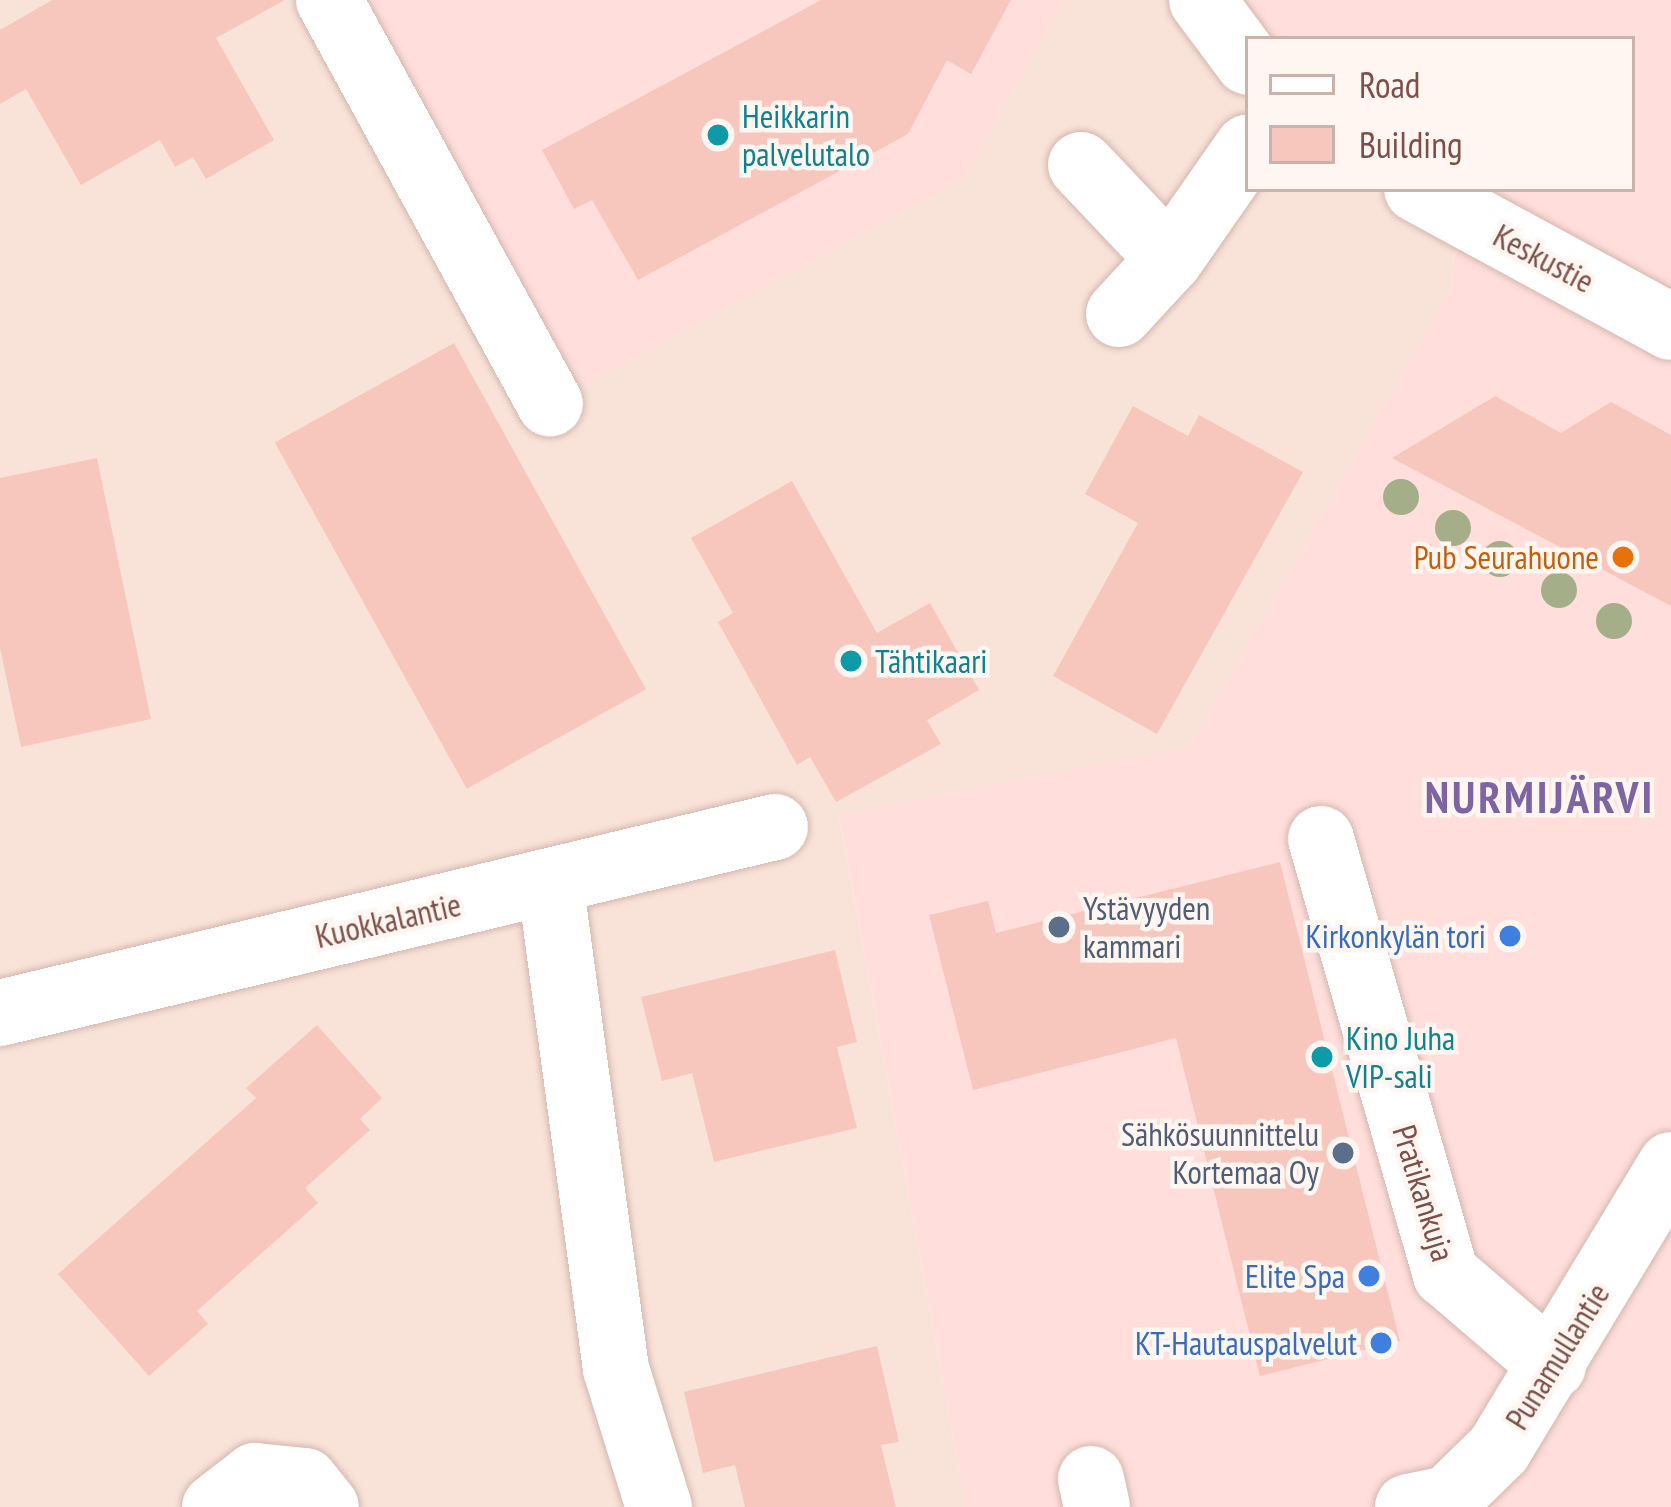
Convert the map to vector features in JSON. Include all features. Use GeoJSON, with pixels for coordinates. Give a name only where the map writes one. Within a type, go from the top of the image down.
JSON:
{"type":"FeatureCollection","features":[{"type":"Feature","properties":{"kind":"street"},"geometry":{"type":"LineString","coordinates":[[328,0],[550,404]]}},
{"type":"Feature","properties":{"kind":"street"},"geometry":{"type":"LineString","coordinates":[[1202,0],[1245,58]]}},
{"type":"Feature","properties":{"kind":"street"},"geometry":{"type":"LineString","coordinates":[[1119,314],[1170,259],[1245,151]]}},
{"type":"Feature","properties":{"kind":"street"},"geometry":{"type":"LineString","coordinates":[[1081,165],[1170,259]]}},
{"type":"Feature","properties":{"kind":"street","name":"Keskustie"},"geometry":{"type":"LineString","coordinates":[[1423,192],[1671,327]]}},
{"type":"Feature","properties":{"kind":"street","name":"Kuokkalantie"},"geometry":{"type":"LineString","coordinates":[[0,1012],[775,827]]}},
{"type":"Feature","properties":{"kind":"street","name":"Pratikankuja"},"geometry":{"type":"LineString","coordinates":[[1321,839],[1446,1274],[1553,1366]]}},
{"type":"Feature","properties":{"kind":"street"},"geometry":{"type":"LineString","coordinates":[[550,881],[616,1369],[659,1507]]}},
{"type":"Feature","properties":{"kind":"street","name":"Punamullantie"},"geometry":{"type":"LineString","coordinates":[[1436,1504],[1499,1449],[1671,1165]]}},
{"type":"Feature","properties":{"kind":"street"},"geometry":{"type":"LineString","coordinates":[[215,1507],[255,1476],[305,1481],[326,1507]]}},
{"type":"Feature","properties":{"kind":"shaded area"},"geometry":{"type":"Polygon","coordinates":[[[0,0],[329,0],[964,178],[1064,0],[1202,0],[1245,58],[1245,192],[1423,192],[1456,210],[1452,287],[1189,748],[839,816],[966,1507],[0,1507],[0,0]]]}},
{"type":"Feature","properties":{"kind":"shaded area"},"geometry":{"type":"Polygon","coordinates":[[[329,0],[1064,0],[965,178],[550,404],[329,0]]]}},
{"type":"Feature","properties":{"kind":"shaded area"},"geometry":{"type":"Polygon","coordinates":[[[1202,0],[1671,0],[1671,1507],[966,1507],[839,815],[1189,747],[1452,287],[1456,211],[1422,192],[1635,192],[1635,36],[1245,36],[1202,0]]]}},
{"type":"Feature","properties":{"kind":"building"},"geometry":{"type":"Polygon","coordinates":[[[52,0],[285,0],[216,38],[274,140],[206,179],[193,157],[175,167],[160,140],[81,185],[26,89],[0,104],[0,30],[52,0]]]}},
{"type":"Feature","properties":{"kind":"building","name":"Heikkarin palvelutalo"},"geometry":{"type":"Polygon","coordinates":[[[821,0],[1011,0],[971,74],[947,60],[908,134],[638,280],[592,200],[574,209],[542,150],[821,0]]]}},
{"type":"Feature","properties":{"kind":"building"},"geometry":{"type":"Polygon","coordinates":[[[454,343],[646,689],[467,789],[275,442],[454,343]]]}},
{"type":"Feature","properties":{"kind":"building"},"geometry":{"type":"Polygon","coordinates":[[[1495,396],[1561,433],[1611,402],[1671,435],[1671,606],[1392,458],[1495,396]]]}},
{"type":"Feature","properties":{"kind":"building"},"geometry":{"type":"Polygon","coordinates":[[[1133,406],[1188,436],[1199,415],[1303,472],[1157,734],[1053,676],[1138,523],[1085,494],[1133,406]]]}},
{"type":"Feature","properties":{"kind":"building"},"geometry":{"type":"Polygon","coordinates":[[[97,458],[151,719],[21,747],[0,648],[0,478],[97,458]]]}},
{"type":"Feature","properties":{"kind":"building","name":"Tähtikaari"},"geometry":{"type":"Polygon","coordinates":[[[792,481],[877,633],[930,603],[979,690],[927,720],[941,744],[836,802],[810,757],[797,765],[718,622],[733,613],[691,538],[792,481]]]}},
{"type":"Feature","properties":{"kind":"building"},"geometry":{"type":"Polygon","coordinates":[[[1280,862],[1400,1341],[1260,1376],[1176,1038],[973,1090],[929,915],[988,901],[996,933],[1280,862]]]}},
{"type":"Feature","properties":{"kind":"building"},"geometry":{"type":"Polygon","coordinates":[[[835,950],[857,1042],[837,1047],[857,1128],[714,1162],[692,1073],[662,1081],[641,997],[835,950]]]}},
{"type":"Feature","properties":{"kind":"building"},"geometry":{"type":"Polygon","coordinates":[[[317,1025],[382,1098],[360,1119],[370,1130],[305,1188],[318,1203],[197,1311],[208,1324],[149,1376],[58,1274],[256,1098],[246,1088],[317,1025]]]}},
{"type":"Feature","properties":{"kind":"building"},"geometry":{"type":"Polygon","coordinates":[[[877,1346],[899,1442],[881,1445],[896,1507],[745,1507],[735,1465],[703,1473],[684,1392],[877,1346]]]}},
{"type":"Feature","properties":{"kind":"place","name":"Heikkarin palvelutalo"},"geometry":{"type":"Point","coordinates":[718,135]}},
{"type":"Feature","properties":{"kind":"place","name":"Pub Seurahuone"},"geometry":{"type":"Point","coordinates":[1623,557]}},
{"type":"Feature","properties":{"kind":"place","name":"Tähtikaari"},"geometry":{"type":"Point","coordinates":[851,661]}},
{"type":"Feature","properties":{"kind":"place","name":"Ystävyyden kammari"},"geometry":{"type":"Point","coordinates":[1059,927]}},
{"type":"Feature","properties":{"kind":"place","name":"Kirkonkylän tori"},"geometry":{"type":"Point","coordinates":[1510,936]}},
{"type":"Feature","properties":{"kind":"place","name":"Kino Juha VIP-sali"},"geometry":{"type":"Point","coordinates":[1322,1057]}},
{"type":"Feature","properties":{"kind":"place","name":"Sähkösuunnittelu Kortemaa Oy"},"geometry":{"type":"Point","coordinates":[1343,1153]}},
{"type":"Feature","properties":{"kind":"place","name":"Elite Spa"},"geometry":{"type":"Point","coordinates":[1369,1276]}},
{"type":"Feature","properties":{"kind":"place","name":"KT-Hautauspalvelut"},"geometry":{"type":"Point","coordinates":[1381,1343]}},
{"type":"Feature","properties":{"kind":"district","name":"NURMIJÄRVI"},"geometry":{"type":"Point","coordinates":[1540,797]}}]}
